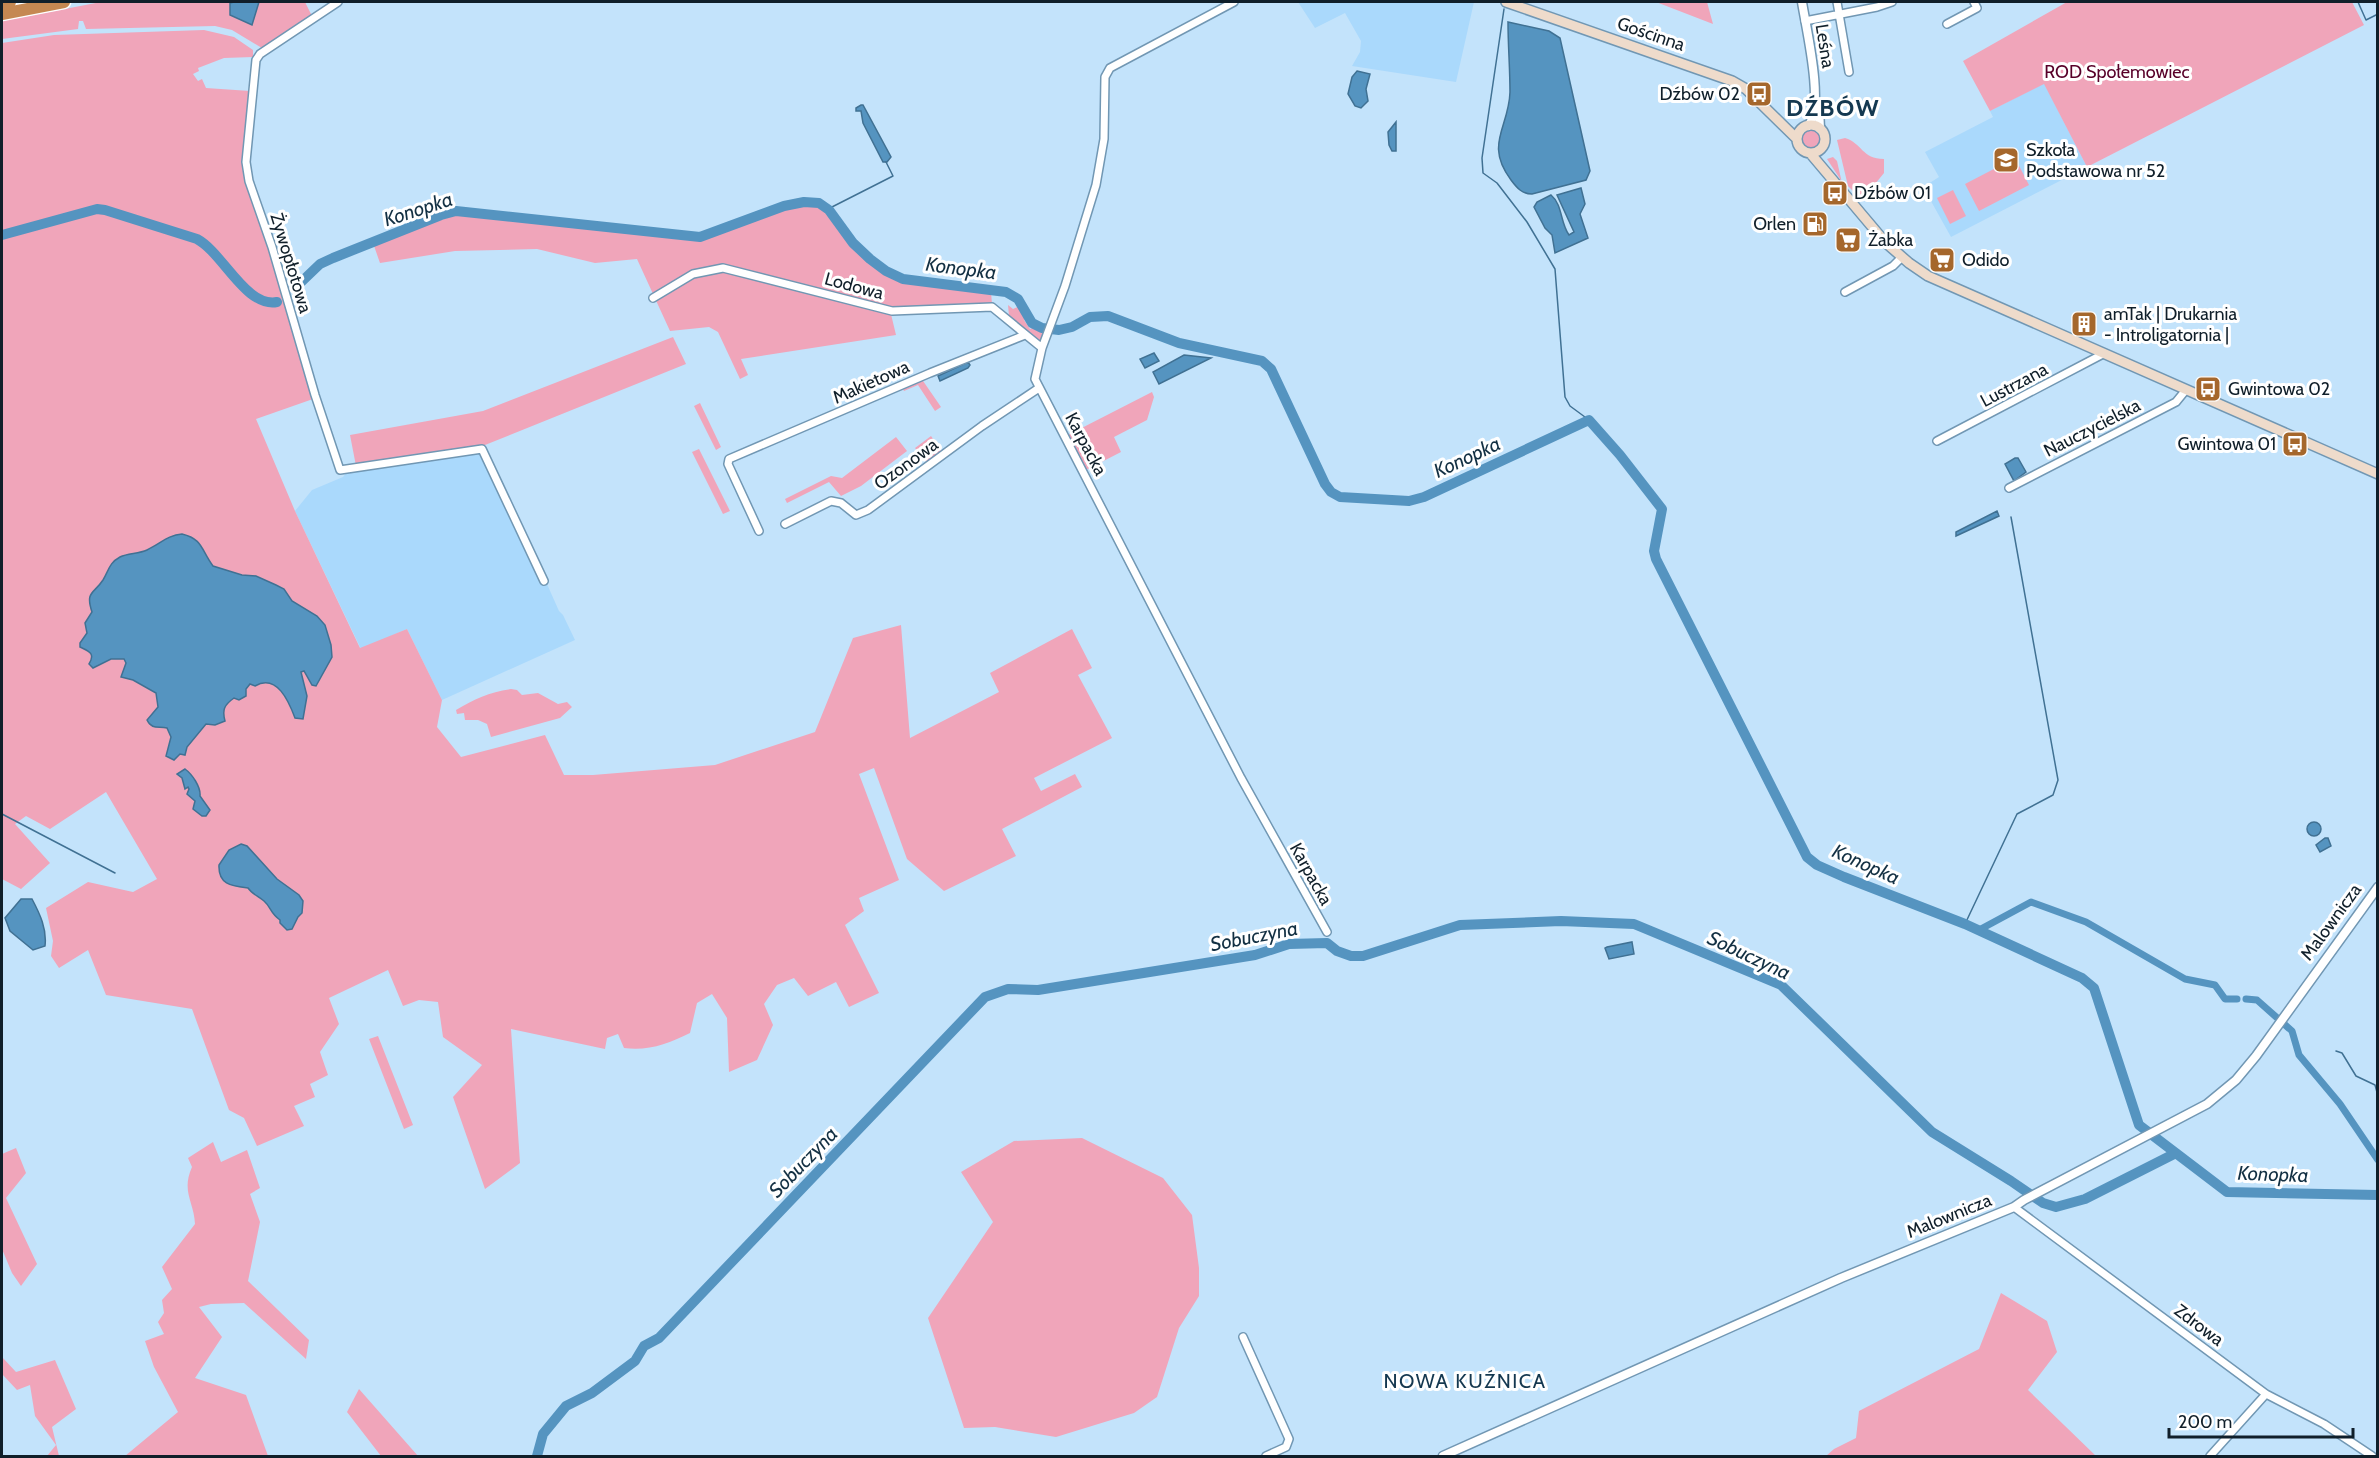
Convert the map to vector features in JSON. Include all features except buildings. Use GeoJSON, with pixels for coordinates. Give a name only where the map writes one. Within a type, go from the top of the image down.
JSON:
{"type":"FeatureCollection","features":[{"type":"Feature","properties":{"kind":"highway"},"geometry":{"type":"LineString","coordinates":[[4,7],[64,2]]}},
{"type":"Feature","properties":{"kind":"main road","name":"Gościnna"},"geometry":{"type":"LineString","coordinates":[[1509,3],[1718,75],[1746,89],[1797,139]]}},
{"type":"Feature","properties":{"kind":"main road","name":"Gościnna"},"geometry":{"type":"LineString","coordinates":[[1776,116],[1805,127]]}},
{"type":"Feature","properties":{"kind":"main road"},"geometry":{"type":"LineString","coordinates":[[1828,172],[1821,149],[1825,140],[1820,129],[1805,127],[1797,139],[1801,148],[1810,153],[1828,172],[1867,223],[1902,257],[1928,276],[2378,474]]}},
{"type":"Feature","properties":{"kind":"main road"},"geometry":{"type":"LineString","coordinates":[[1810,153],[1821,149]]}},
{"type":"Feature","properties":{"kind":"street","name":"Żywopłotowa"},"geometry":{"type":"LineString","coordinates":[[338,2],[263,51],[256,60],[246,162],[249,181],[272,247],[315,395],[340,470],[478,447],[482,449],[544,581]]}},
{"type":"Feature","properties":{"kind":"street","name":"Karpacka"},"geometry":{"type":"LineString","coordinates":[[1234,2],[1110,68],[1105,76],[1104,139],[1096,185],[1065,286],[1042,348],[1035,379],[1241,778],[1327,932]]}},
{"type":"Feature","properties":{"kind":"street","name":"Leśna"},"geometry":{"type":"LineString","coordinates":[[1802,2],[1820,129]]}},
{"type":"Feature","properties":{"kind":"street"},"geometry":{"type":"LineString","coordinates":[[1837,2],[1850,72]]}},
{"type":"Feature","properties":{"kind":"street"},"geometry":{"type":"LineString","coordinates":[[1805,21],[1892,2]]}},
{"type":"Feature","properties":{"kind":"street"},"geometry":{"type":"LineString","coordinates":[[1947,24],[1977,8],[1974,2]]}},
{"type":"Feature","properties":{"kind":"street","name":"Leśna"},"geometry":{"type":"LineString","coordinates":[[1805,127],[1814,116],[1816,95]]}},
{"type":"Feature","properties":{"kind":"street"},"geometry":{"type":"LineString","coordinates":[[1845,292],[1893,266],[1902,257]]}},
{"type":"Feature","properties":{"kind":"street","name":"Lodowa"},"geometry":{"type":"LineString","coordinates":[[653,298],[693,274],[723,268],[892,311],[992,307],[1042,348]]}},
{"type":"Feature","properties":{"kind":"street","name":"Makietowa"},"geometry":{"type":"LineString","coordinates":[[759,531],[728,464],[729,459],[1025,335]]}},
{"type":"Feature","properties":{"kind":"street","name":"Lustrzana"},"geometry":{"type":"LineString","coordinates":[[1937,441],[2103,354]]}},
{"type":"Feature","properties":{"kind":"street","name":"Ozonowa"},"geometry":{"type":"LineString","coordinates":[[785,524],[831,501],[841,503],[856,515],[868,510],[982,426],[1040,388]]}},
{"type":"Feature","properties":{"kind":"street","name":"Nauczycielska"},"geometry":{"type":"LineString","coordinates":[[2009,488],[2176,402],[2185,391]]}},
{"type":"Feature","properties":{"kind":"street","name":"Malownicza"},"geometry":{"type":"LineString","coordinates":[[1443,1456],[1841,1278],[2014,1207],[2207,1104],[2236,1080],[2378,887]]}},
{"type":"Feature","properties":{"kind":"street","name":"Zdrowa"},"geometry":{"type":"LineString","coordinates":[[2014,1207],[2266,1394],[2335,1430],[2372,1456]]}},
{"type":"Feature","properties":{"kind":"street"},"geometry":{"type":"LineString","coordinates":[[1243,1337],[1289,1439],[1286,1448],[1266,1456]]}},
{"type":"Feature","properties":{"kind":"street"},"geometry":{"type":"LineString","coordinates":[[2210,1456],[2266,1394]]}},
{"type":"Feature","properties":{"kind":"shaded area"},"geometry":{"type":"Polygon","coordinates":[[[259,2],[252,25],[230,15],[230,3],[259,2]]]}},
{"type":"Feature","properties":{"kind":"shaded area"},"geometry":{"type":"Polygon","coordinates":[[[1298,2],[1474,2],[1456,82],[1352,66],[1360,52],[1361,41],[1345,13],[1315,28],[1298,2]]]}},
{"type":"Feature","properties":{"kind":"shaded area"},"geometry":{"type":"Polygon","coordinates":[[[1508,22],[1549,31],[1560,38],[1590,171],[1586,180],[1528,194],[1518,188],[1503,167],[1499,156],[1499,146],[1510,92],[1508,22]]]}},
{"type":"Feature","properties":{"kind":"shaded area"},"geometry":{"type":"Polygon","coordinates":[[[1357,71],[1370,74],[1366,89],[1368,101],[1361,108],[1355,106],[1348,94],[1352,77],[1357,71]]]}},
{"type":"Feature","properties":{"kind":"shaded area","name":"Szkoła Podstawowa nr 52"},"geometry":{"type":"Polygon","coordinates":[[[2044,83],[2087,167],[1951,237],[1927,194],[1932,192],[1928,184],[1939,177],[1925,152],[1993,117],[1990,111],[2044,83]]]}},
{"type":"Feature","properties":{"kind":"shaded area"},"geometry":{"type":"Polygon","coordinates":[[[861,105],[891,157],[887,162],[883,162],[863,123],[861,111],[856,111],[856,108],[861,105]]]}},
{"type":"Feature","properties":{"kind":"shaded area"},"geometry":{"type":"Polygon","coordinates":[[[1396,122],[1396,151],[1392,151],[1388,132],[1396,122]]]}},
{"type":"Feature","properties":{"kind":"shaded area"},"geometry":{"type":"Polygon","coordinates":[[[1581,188],[1585,204],[1580,214],[1588,238],[1555,253],[1552,235],[1545,228],[1534,207],[1537,202],[1551,195],[1558,204],[1569,235],[1574,232],[1557,195],[1581,188]]]}},
{"type":"Feature","properties":{"kind":"shaded area"},"geometry":{"type":"Polygon","coordinates":[[[1154,353],[1159,361],[1145,368],[1140,359],[1154,353]]]}},
{"type":"Feature","properties":{"kind":"shaded area"},"geometry":{"type":"Polygon","coordinates":[[[1184,355],[1211,358],[1159,384],[1153,372],[1184,355]]]}},
{"type":"Feature","properties":{"kind":"shaded area"},"geometry":{"type":"Polygon","coordinates":[[[968,362],[970,365],[968,368],[940,381],[938,376],[968,362]]]}},
{"type":"Feature","properties":{"kind":"shaded area"},"geometry":{"type":"Polygon","coordinates":[[[485,445],[559,611],[575,640],[442,700],[407,629],[361,649],[295,511],[312,490],[343,477],[351,467],[485,445]]]}},
{"type":"Feature","properties":{"kind":"shaded area"},"geometry":{"type":"Polygon","coordinates":[[[2018,458],[2026,472],[2014,481],[2005,464],[2018,458]]]}},
{"type":"Feature","properties":{"kind":"shaded area"},"geometry":{"type":"Polygon","coordinates":[[[1997,511],[1999,516],[1956,536],[1956,532],[1997,511]]]}},
{"type":"Feature","properties":{"kind":"shaded area"},"geometry":{"type":"Polygon","coordinates":[[[182,534],[198,542],[213,566],[242,575],[256,576],[276,585],[284,589],[292,601],[317,616],[325,625],[332,657],[316,686],[312,685],[304,671],[301,672],[307,696],[303,719],[295,718],[286,697],[276,686],[270,683],[255,686],[250,684],[246,689],[246,696],[239,700],[234,698],[226,705],[225,721],[215,725],[206,724],[187,747],[185,755],[180,754],[174,760],[166,756],[171,737],[167,728],[153,726],[147,720],[158,707],[156,693],[133,680],[121,677],[126,663],[124,659],[111,659],[93,668],[89,664],[91,655],[80,647],[80,643],[87,633],[85,623],[92,612],[90,596],[114,562],[120,557],[144,551],[168,538],[182,534]]]}},
{"type":"Feature","properties":{"kind":"shaded area"},"geometry":{"type":"Polygon","coordinates":[[[185,769],[195,781],[200,796],[210,810],[206,816],[202,816],[193,809],[195,801],[187,794],[188,787],[185,789],[182,778],[177,774],[185,769]]]}},
{"type":"Feature","properties":{"kind":"shaded area"},"geometry":{"type":"Polygon","coordinates":[[[2311,822],[2317,822],[2321,829],[2317,836],[2311,836],[2307,832],[2307,826],[2311,822]]]}},
{"type":"Feature","properties":{"kind":"shaded area"},"geometry":{"type":"Polygon","coordinates":[[[2328,838],[2331,846],[2320,852],[2316,845],[2328,838]]]}},
{"type":"Feature","properties":{"kind":"shaded area"},"geometry":{"type":"Polygon","coordinates":[[[241,844],[247,846],[277,879],[299,895],[303,901],[302,913],[292,929],[287,930],[266,903],[248,888],[227,883],[221,877],[219,865],[229,850],[241,844]]]}},
{"type":"Feature","properties":{"kind":"shaded area"},"geometry":{"type":"Polygon","coordinates":[[[21,899],[32,899],[44,928],[45,946],[33,950],[10,931],[5,918],[21,899]]]}},
{"type":"Feature","properties":{"kind":"shaded area"},"geometry":{"type":"Polygon","coordinates":[[[1632,942],[1634,954],[1609,959],[1605,948],[1632,942]]]}},
{"type":"Feature","properties":{"kind":"green space"},"geometry":{"type":"Polygon","coordinates":[[[101,2],[305,2],[312,16],[262,48],[232,30],[215,26],[86,29],[83,21],[79,21],[78,29],[2,39],[2,21],[101,2]]]}},
{"type":"Feature","properties":{"kind":"green space"},"geometry":{"type":"Polygon","coordinates":[[[1656,2],[1707,2],[1713,24],[1656,2]]]}},
{"type":"Feature","properties":{"kind":"green space","name":"ROD Społemowiec"},"geometry":{"type":"Polygon","coordinates":[[[2067,2],[2352,2],[2364,25],[2087,167],[2044,84],[1990,111],[1963,61],[2067,2]]]}},
{"type":"Feature","properties":{"kind":"green space"},"geometry":{"type":"Polygon","coordinates":[[[204,30],[234,37],[253,50],[253,57],[224,58],[198,68],[199,71],[193,74],[198,81],[202,79],[206,88],[250,91],[243,161],[313,399],[256,419],[295,511],[360,648],[407,629],[442,700],[437,727],[461,757],[545,735],[564,775],[593,775],[715,765],[815,732],[853,638],[901,625],[910,738],[999,692],[990,673],[1072,629],[1092,668],[1078,675],[1112,738],[1034,778],[1041,791],[1075,774],[1082,787],[1002,829],[1016,856],[944,891],[907,859],[874,768],[859,774],[899,880],[859,898],[864,911],[845,925],[879,993],[849,1007],[836,982],[808,996],[794,978],[777,985],[764,1004],[773,1025],[757,1060],[729,1072],[727,1018],[712,994],[697,1003],[690,1033],[650,1047],[624,1048],[618,1034],[607,1038],[605,1049],[511,1029],[520,1163],[485,1189],[453,1097],[482,1065],[443,1037],[438,1002],[419,1000],[403,1006],[388,970],[329,998],[339,1024],[320,1052],[328,1075],[310,1084],[315,1097],[294,1106],[304,1126],[257,1146],[244,1118],[229,1110],[192,1009],[106,995],[88,950],[59,968],[51,956],[53,941],[46,908],[88,882],[133,892],[157,879],[106,792],[50,829],[26,816],[15,824],[50,863],[21,889],[2,879],[2,43],[54,35],[204,30]]]}},
{"type":"Feature","properties":{"kind":"green space"},"geometry":{"type":"Polygon","coordinates":[[[1807,130],[1815,130],[1820,135],[1818,146],[1807,148],[1802,143],[1802,135],[1807,130]]]}},
{"type":"Feature","properties":{"kind":"green space"},"geometry":{"type":"Polygon","coordinates":[[[1845,138],[1855,143],[1866,154],[1884,159],[1884,173],[1862,200],[1848,186],[1837,140],[1845,138]]]}},
{"type":"Feature","properties":{"kind":"green space"},"geometry":{"type":"Polygon","coordinates":[[[1833,157],[1837,161],[1842,181],[1827,159],[1833,157]]]}},
{"type":"Feature","properties":{"kind":"green space"},"geometry":{"type":"Polygon","coordinates":[[[2015,158],[2029,185],[1979,211],[1965,184],[2015,158]]]}},
{"type":"Feature","properties":{"kind":"green space"},"geometry":{"type":"Polygon","coordinates":[[[1953,190],[1966,216],[1950,224],[1937,198],[1953,190]]]}},
{"type":"Feature","properties":{"kind":"green space"},"geometry":{"type":"Polygon","coordinates":[[[802,204],[812,204],[822,208],[858,251],[889,277],[909,283],[991,292],[992,304],[890,310],[896,335],[741,359],[748,375],[740,379],[718,332],[709,327],[670,331],[637,259],[595,263],[537,249],[455,251],[380,263],[373,243],[458,214],[701,240],[802,204]]]}},
{"type":"Feature","properties":{"kind":"green space"},"geometry":{"type":"Polygon","coordinates":[[[1008,305],[1013,309],[1020,306],[1026,316],[1024,320],[1030,329],[1034,327],[1043,332],[1043,340],[1037,341],[1009,316],[1008,305]]]}},
{"type":"Feature","properties":{"kind":"green space"},"geometry":{"type":"Polygon","coordinates":[[[673,337],[686,364],[485,445],[356,466],[350,435],[483,411],[673,337]]]}},
{"type":"Feature","properties":{"kind":"green space"},"geometry":{"type":"Polygon","coordinates":[[[921,378],[941,407],[935,411],[918,385],[904,391],[902,387],[921,378]]]}},
{"type":"Feature","properties":{"kind":"green space"},"geometry":{"type":"Polygon","coordinates":[[[1152,392],[1154,397],[1147,420],[1114,437],[1121,452],[1086,470],[1068,435],[1152,392]]]}},
{"type":"Feature","properties":{"kind":"green space"},"geometry":{"type":"Polygon","coordinates":[[[700,403],[721,447],[716,450],[694,406],[700,403]]]}},
{"type":"Feature","properties":{"kind":"green space"},"geometry":{"type":"Polygon","coordinates":[[[931,436],[943,453],[928,464],[915,448],[931,436]]]}},
{"type":"Feature","properties":{"kind":"green space"},"geometry":{"type":"Polygon","coordinates":[[[896,437],[907,451],[861,486],[841,496],[829,482],[787,503],[785,499],[831,476],[842,478],[896,437]]]}},
{"type":"Feature","properties":{"kind":"green space"},"geometry":{"type":"Polygon","coordinates":[[[699,449],[730,511],[723,514],[692,452],[699,449]]]}},
{"type":"Feature","properties":{"kind":"green space"},"geometry":{"type":"Polygon","coordinates":[[[511,689],[517,690],[522,695],[538,693],[558,704],[567,702],[572,707],[560,718],[491,737],[487,724],[478,720],[465,720],[464,713],[457,714],[456,710],[476,699],[511,689]]]}},
{"type":"Feature","properties":{"kind":"green space"},"geometry":{"type":"Polygon","coordinates":[[[378,1036],[413,1125],[404,1129],[369,1039],[378,1036]]]}},
{"type":"Feature","properties":{"kind":"green space"},"geometry":{"type":"Polygon","coordinates":[[[1082,1138],[1163,1178],[1192,1215],[1199,1268],[1199,1296],[1179,1328],[1157,1397],[1134,1413],[1056,1437],[995,1427],[964,1428],[928,1318],[993,1222],[961,1172],[1014,1141],[1082,1138]]]}},
{"type":"Feature","properties":{"kind":"green space"},"geometry":{"type":"Polygon","coordinates":[[[213,1142],[221,1162],[247,1150],[260,1188],[250,1194],[260,1222],[248,1281],[309,1340],[306,1359],[244,1303],[211,1304],[199,1307],[222,1337],[195,1378],[246,1395],[268,1456],[125,1456],[178,1412],[154,1367],[145,1341],[164,1334],[158,1322],[164,1313],[162,1300],[172,1289],[162,1267],[195,1224],[188,1190],[192,1167],[188,1158],[213,1142]]]}},
{"type":"Feature","properties":{"kind":"green space"},"geometry":{"type":"Polygon","coordinates":[[[16,1148],[26,1173],[6,1198],[37,1264],[21,1286],[12,1273],[2,1249],[2,1154],[16,1148]]]}},
{"type":"Feature","properties":{"kind":"green space"},"geometry":{"type":"Polygon","coordinates":[[[2001,1293],[2047,1321],[2057,1352],[2028,1390],[2096,1456],[1826,1456],[1834,1449],[1856,1438],[1859,1411],[1979,1349],[2001,1293]]]}},
{"type":"Feature","properties":{"kind":"green space"},"geometry":{"type":"Polygon","coordinates":[[[2,1357],[16,1372],[55,1360],[76,1409],[52,1427],[59,1456],[47,1456],[56,1445],[35,1416],[30,1385],[17,1390],[2,1374],[2,1357]]]}},
{"type":"Feature","properties":{"kind":"green space"},"geometry":{"type":"Polygon","coordinates":[[[359,1389],[418,1456],[381,1456],[347,1412],[359,1389]]]}},
{"type":"Feature","properties":{"kind":"waterway"},"geometry":{"type":"LineString","coordinates":[[2358,2],[2366,20],[2378,14]]}},
{"type":"Feature","properties":{"kind":"waterway"},"geometry":{"type":"LineString","coordinates":[[1504,9],[1482,158],[1483,173],[1497,183],[1527,222],[1555,269],[1565,397],[1570,406],[1589,420]]}},
{"type":"Feature","properties":{"kind":"waterway"},"geometry":{"type":"LineString","coordinates":[[828,209],[893,176],[886,162]]}},
{"type":"Feature","properties":{"kind":"waterway","name":"Konopka"},"geometry":{"type":"LineString","coordinates":[[297,286],[320,264],[456,211],[700,237],[784,206],[804,202],[819,203],[829,210],[853,243],[870,259],[886,271],[903,279],[1006,292],[1018,299],[1032,323],[1042,328],[1059,330],[1072,327],[1090,317],[1108,316],[1179,343],[1262,361],[1271,369],[1325,484],[1331,492],[1340,497],[1409,501],[1424,497],[1589,420],[1662,509],[1654,551],[1656,559],[1807,857],[1817,865],[1844,877],[1965,924],[2082,978],[2094,988],[2139,1125],[2227,1192],[2378,1195]]}},
{"type":"Feature","properties":{"kind":"waterway","name":"Konopka"},"geometry":{"type":"LineString","coordinates":[[2,235],[97,209],[105,210],[197,239],[207,246],[255,297],[266,302],[277,302]]}},
{"type":"Feature","properties":{"kind":"waterway"},"geometry":{"type":"LineString","coordinates":[[1965,924],[2017,814],[2053,795],[2058,780],[2011,517]]}},
{"type":"Feature","properties":{"kind":"waterway"},"geometry":{"type":"LineString","coordinates":[[2,814],[115,873]]}},
{"type":"Feature","properties":{"kind":"waterway"},"geometry":{"type":"LineString","coordinates":[[1979,930],[2031,902],[2086,922],[2185,979],[2215,985],[2225,999],[2237,999]]}},
{"type":"Feature","properties":{"kind":"waterway","name":"Sobuczyna"},"geometry":{"type":"LineString","coordinates":[[537,1456],[543,1434],[566,1406],[592,1393],[635,1361],[644,1346],[659,1338],[985,997],[1008,989],[1038,990],[1255,955],[1289,944],[1327,943],[1337,951],[1351,956],[1363,956],[1460,925],[1561,921],[1634,924],[1781,985],[1932,1132],[2043,1203],[2056,1207],[2085,1199],[2176,1153]]}},
{"type":"Feature","properties":{"kind":"waterway"},"geometry":{"type":"LineString","coordinates":[[2246,999],[2257,1000],[2292,1031],[2299,1055],[2340,1104],[2378,1160]]}},
{"type":"Feature","properties":{"kind":"waterway"},"geometry":{"type":"LineString","coordinates":[[2336,1051],[2342,1053],[2356,1076],[2375,1085],[2378,1096]]}},
{"type":"Feature","properties":{"kind":"place","name":"Dźbów 02"},"geometry":{"type":"Point","coordinates":[1759,94]}},
{"type":"Feature","properties":{"kind":"place","name":"Szkoła Podstawowa nr 52"},"geometry":{"type":"Point","coordinates":[2006,160]}},
{"type":"Feature","properties":{"kind":"place","name":"Dźbów 01"},"geometry":{"type":"Point","coordinates":[1835,193]}},
{"type":"Feature","properties":{"kind":"place","name":"Orlen"},"geometry":{"type":"Point","coordinates":[1815,224]}},
{"type":"Feature","properties":{"kind":"place","name":"Żabka"},"geometry":{"type":"Point","coordinates":[1848,240]}},
{"type":"Feature","properties":{"kind":"place","name":"Odido"},"geometry":{"type":"Point","coordinates":[1942,260]}},
{"type":"Feature","properties":{"kind":"place","name":"amTak | Drukarnia - Introligatornia |"},"geometry":{"type":"Point","coordinates":[2084,324]}},
{"type":"Feature","properties":{"kind":"place","name":"Gwintowa 02"},"geometry":{"type":"Point","coordinates":[2208,389]}},
{"type":"Feature","properties":{"kind":"place","name":"Gwintowa 01"},"geometry":{"type":"Point","coordinates":[2295,444]}},
{"type":"Feature","properties":{"kind":"district","name":"DŹBÓW"},"geometry":{"type":"Point","coordinates":[1833,108]}},
{"type":"Feature","properties":{"kind":"district","name":"NOWA KUŹNICA"},"geometry":{"type":"Point","coordinates":[1465,1381]}}]}
